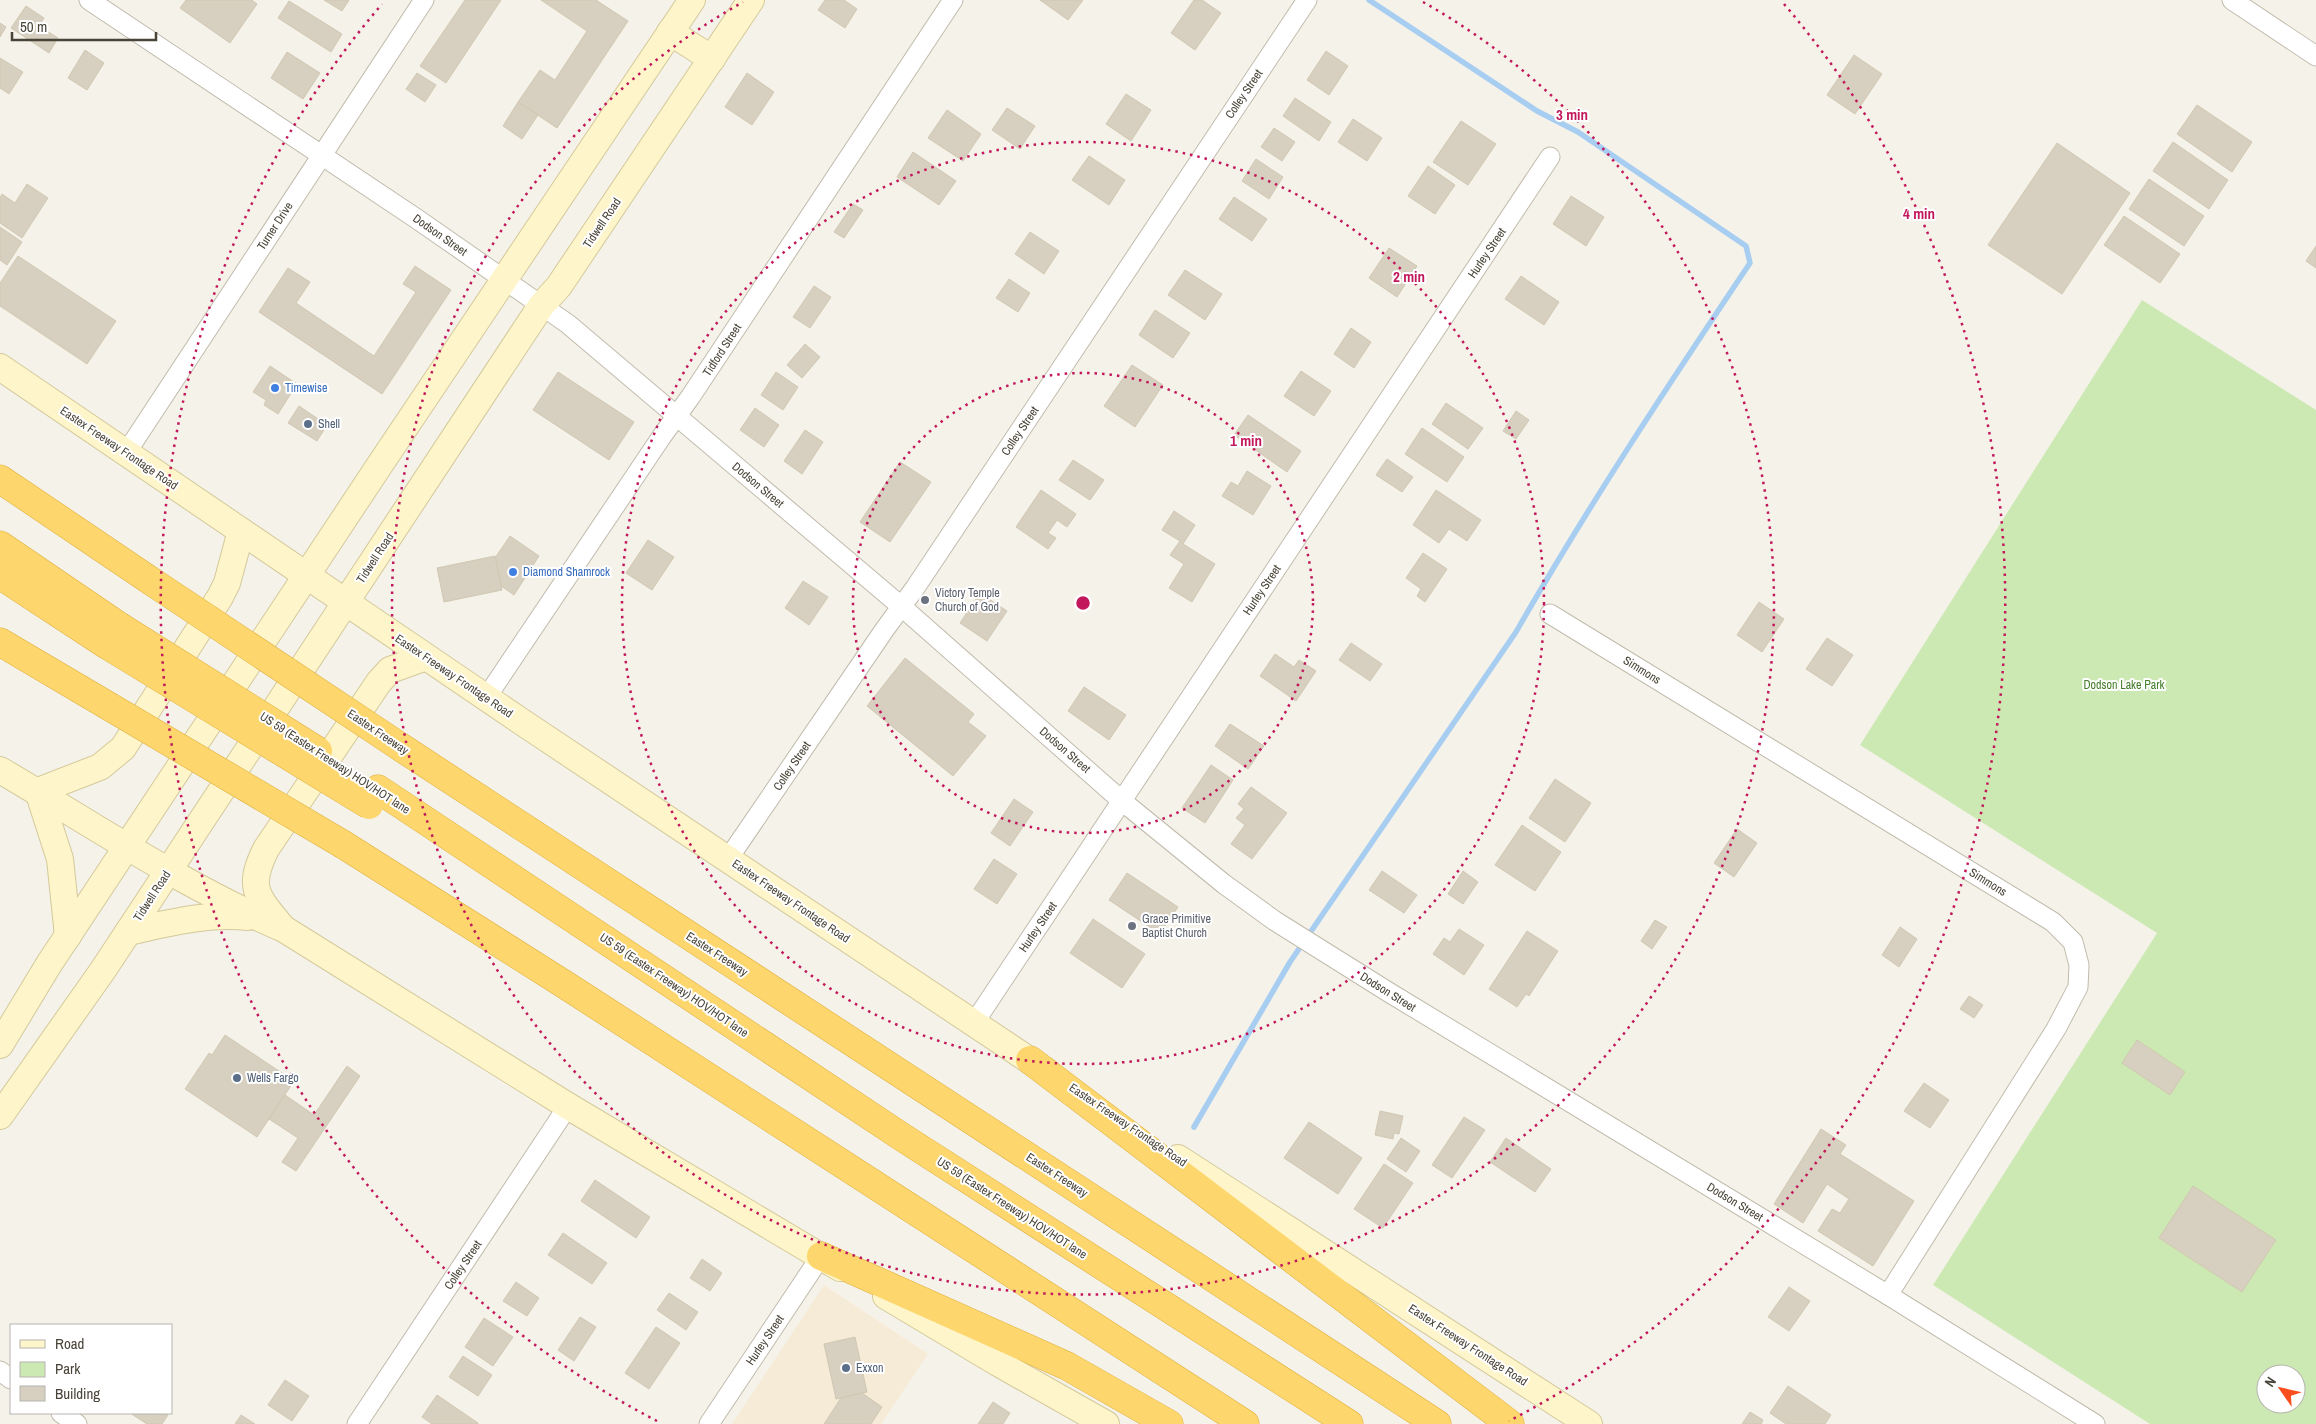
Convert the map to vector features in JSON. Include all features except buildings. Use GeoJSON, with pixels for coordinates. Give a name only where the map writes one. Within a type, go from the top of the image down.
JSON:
{"type":"FeatureCollection","features":[{"type":"Feature","properties":{"kind":"highway","name":"Eastex Freeway"},"geometry":{"type":"LineString","coordinates":[[0,479],[402,748],[1437,1424]]}},
{"type":"Feature","properties":{"kind":"highway"},"geometry":{"type":"LineString","coordinates":[[0,545],[113,635]]}},
{"type":"Feature","properties":{"kind":"highway"},"geometry":{"type":"LineString","coordinates":[[0,560],[113,635]]}},
{"type":"Feature","properties":{"kind":"highway"},"geometry":{"type":"LineString","coordinates":[[0,575],[113,635]]}},
{"type":"Feature","properties":{"kind":"highway"},"geometry":{"type":"LineString","coordinates":[[0,587],[113,635]]}},
{"type":"Feature","properties":{"kind":"highway","name":"US 59 (Eastex Freeway) HOV/HOT lane"},"geometry":{"type":"LineString","coordinates":[[113,635],[711,1010],[902,1137],[1349,1424]]}},
{"type":"Feature","properties":{"kind":"highway"},"geometry":{"type":"LineString","coordinates":[[0,642],[344,845],[567,986],[1245,1424]]}},
{"type":"Feature","properties":{"kind":"highway"},"geometry":{"type":"LineString","coordinates":[[1030,1060],[1510,1424]]}},
{"type":"Feature","properties":{"kind":"highway"},"geometry":{"type":"LineString","coordinates":[[821,1256],[1067,1366],[1169,1424]]}},
{"type":"Feature","properties":{"kind":"main road"},"geometry":{"type":"LineString","coordinates":[[0,1045],[68,936],[306,576],[692,0]]}},
{"type":"Feature","properties":{"kind":"main road","name":"Tidwell Road"},"geometry":{"type":"LineString","coordinates":[[0,1116],[170,870],[541,306],[559,286],[751,0]]}},
{"type":"Feature","properties":{"kind":"main road"},"geometry":{"type":"LineString","coordinates":[[670,32],[712,59]]}},
{"type":"Feature","properties":{"kind":"main road","name":"Eastex Freeway Frontage Road"},"geometry":{"type":"LineString","coordinates":[[0,368],[728,860],[1185,1163],[1279,1222],[1588,1424]]}},
{"type":"Feature","properties":{"kind":"main road"},"geometry":{"type":"LineString","coordinates":[[38,791],[100,767],[123,748],[223,590],[241,531]]}},
{"type":"Feature","properties":{"kind":"main road"},"geometry":{"type":"LineString","coordinates":[[284,929],[263,905],[258,894],[255,879],[258,865],[266,849],[379,682],[390,670],[426,657]]}},
{"type":"Feature","properties":{"kind":"main road"},"geometry":{"type":"LineString","coordinates":[[0,770],[170,870],[256,917],[284,929],[568,1106],[998,1363],[1106,1424]]}},
{"type":"Feature","properties":{"kind":"main road"},"geometry":{"type":"LineString","coordinates":[[38,791],[60,859],[68,936]]}},
{"type":"Feature","properties":{"kind":"main road"},"geometry":{"type":"LineString","coordinates":[[128,932],[193,917],[214,915],[256,917]]}},
{"type":"Feature","properties":{"kind":"street","name":"Dodson Street"},"geometry":{"type":"LineString","coordinates":[[88,0],[568,324],[902,607],[1122,801],[1224,884],[1290,931],[1888,1295],[2095,1424]]}},
{"type":"Feature","properties":{"kind":"street","name":"Turner Drive"},"geometry":{"type":"LineString","coordinates":[[126,453],[424,0]]}},
{"type":"Feature","properties":{"kind":"street","name":"Tidford Street"},"geometry":{"type":"LineString","coordinates":[[486,698],[677,416],[953,0]]}},
{"type":"Feature","properties":{"kind":"street","name":"Colley Street"},"geometry":{"type":"LineString","coordinates":[[728,860],[902,607],[1307,0]]}},
{"type":"Feature","properties":{"kind":"street"},"geometry":{"type":"LineString","coordinates":[[2232,0],[2316,56]]}},
{"type":"Feature","properties":{"kind":"street","name":"Hurley Street"},"geometry":{"type":"LineString","coordinates":[[974,1023],[1550,157]]}},
{"type":"Feature","properties":{"kind":"street","name":"Simmons"},"geometry":{"type":"LineString","coordinates":[[1550,614],[2053,922],[2073,942],[2079,965],[2078,988],[2056,1029],[1888,1295]]}},
{"type":"Feature","properties":{"kind":"street","name":"Colley Street"},"geometry":{"type":"LineString","coordinates":[[357,1424],[568,1106]]}},
{"type":"Feature","properties":{"kind":"street","name":"Hurley Street"},"geometry":{"type":"LineString","coordinates":[[709,1424],[821,1256]]}},
{"type":"Feature","properties":{"kind":"street"},"geometry":{"type":"LineString","coordinates":[[62,1414],[77,1424]]}},
{"type":"Feature","properties":{"kind":"shaded area"},"geometry":{"type":"Polygon","coordinates":[[[824,1285],[928,1354],[881,1424],[732,1424],[824,1285]]]}},
{"type":"Feature","properties":{"kind":"green space","name":"Dodson Lake Park"},"geometry":{"type":"Polygon","coordinates":[[[2142,300],[2316,410],[2316,1424],[2150,1424],[1933,1285],[2157,933],[1860,745],[2142,300]]]}},
{"type":"Feature","properties":{"kind":"waterway"},"geometry":{"type":"LineString","coordinates":[[1194,1127],[1290,962],[1516,632],[1600,492],[1750,263],[1746,246],[1578,132],[1537,111],[1369,0]]}},
{"type":"Feature","properties":{"kind":"place","name":"Timewise"},"geometry":{"type":"Point","coordinates":[275,388]}},
{"type":"Feature","properties":{"kind":"place","name":"Shell"},"geometry":{"type":"Point","coordinates":[308,424]}},
{"type":"Feature","properties":{"kind":"place","name":"Diamond Shamrock"},"geometry":{"type":"Point","coordinates":[513,572]}},
{"type":"Feature","properties":{"kind":"place","name":"Victory Temple Church of God"},"geometry":{"type":"Point","coordinates":[925,600]}},
{"type":"Feature","properties":{"kind":"place","name":"Grace Primitive Baptist Church"},"geometry":{"type":"Point","coordinates":[1132,926]}},
{"type":"Feature","properties":{"kind":"place","name":"Wells Fargo"},"geometry":{"type":"Point","coordinates":[237,1078]}},
{"type":"Feature","properties":{"kind":"place","name":"Exxon"},"geometry":{"type":"Point","coordinates":[846,1368]}}]}
